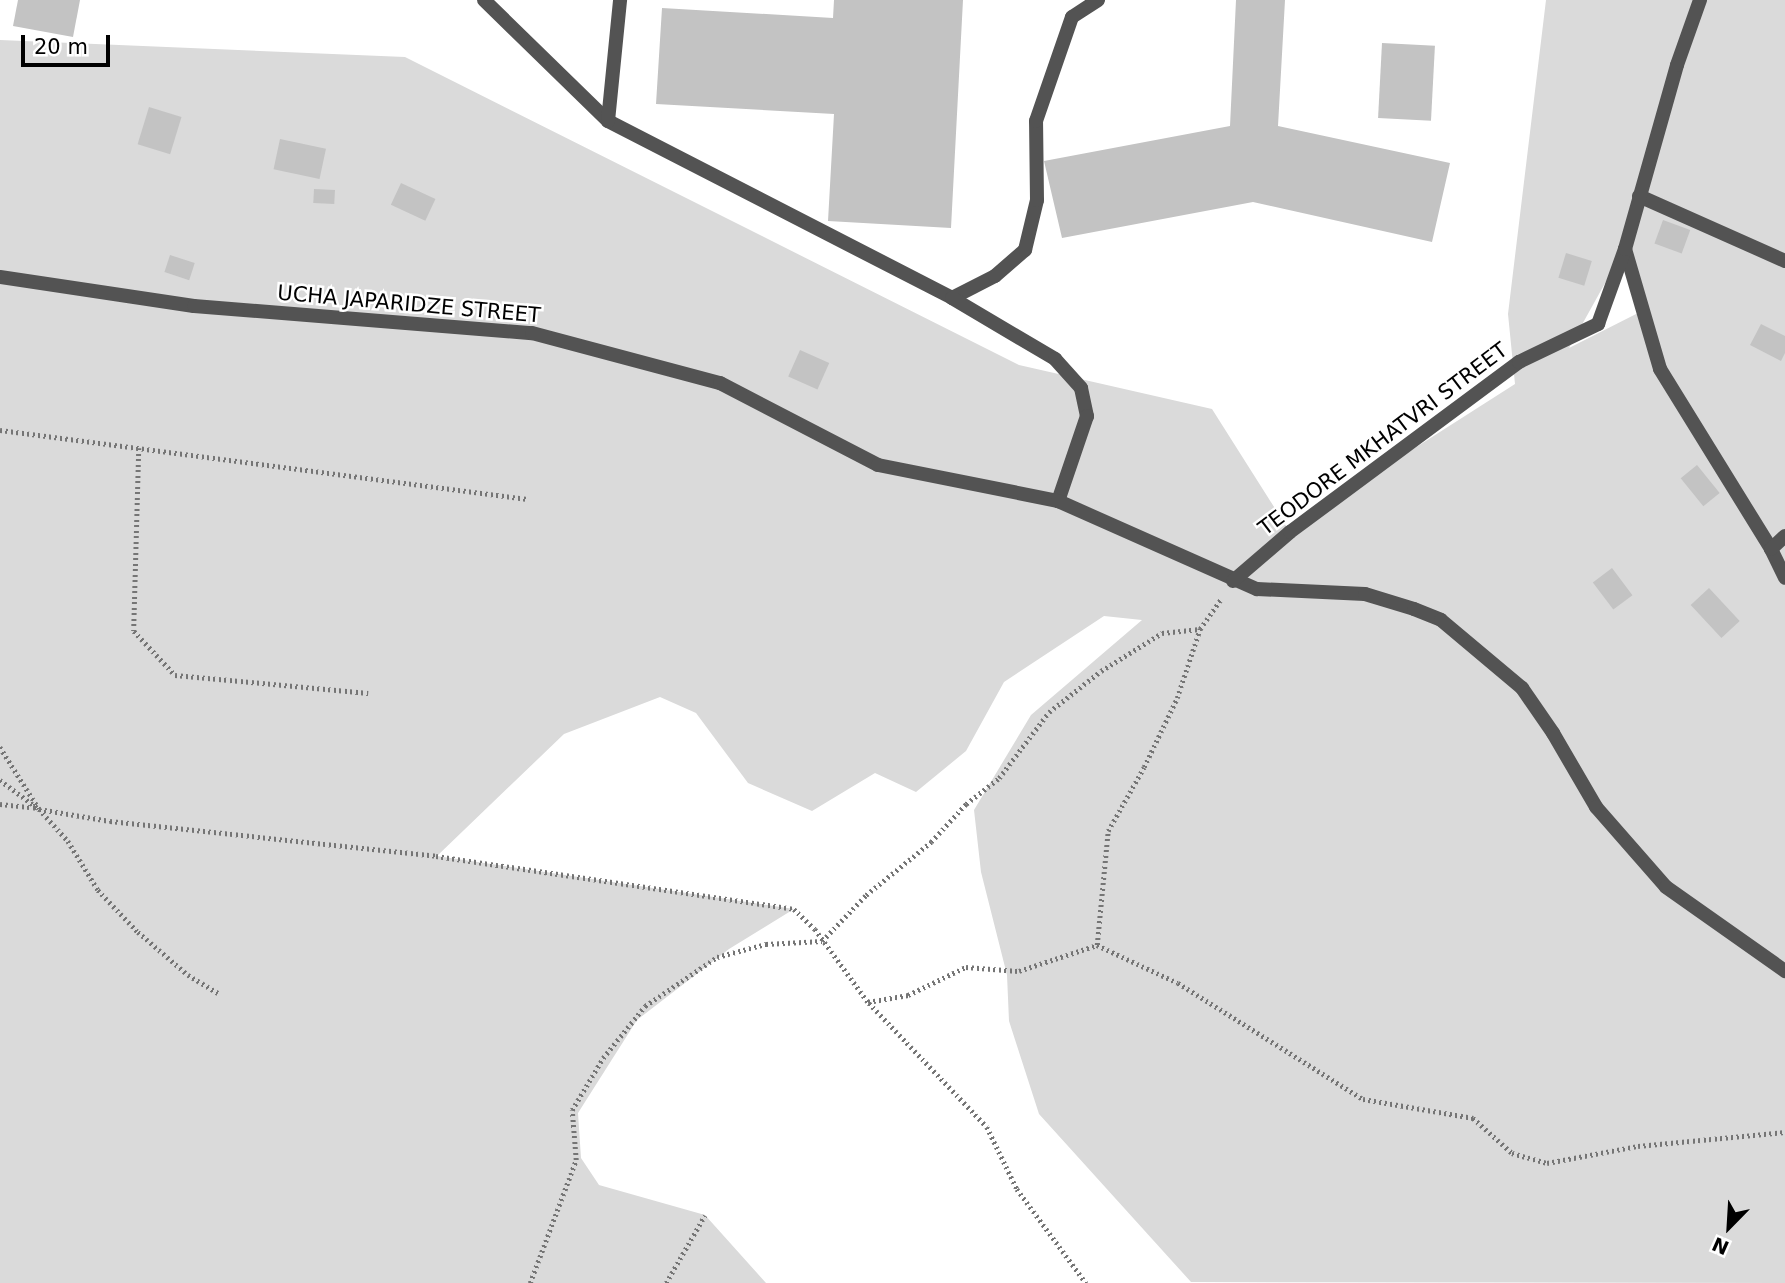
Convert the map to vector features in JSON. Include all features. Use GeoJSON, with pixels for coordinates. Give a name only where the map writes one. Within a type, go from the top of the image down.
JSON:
{"type":"FeatureCollection","features":[{"type":"Feature","properties":{"kind":"street"},"geometry":{"type":"LineString","coordinates":[[484,0],[608,121],[952,298],[1055,359],[1081,388],[1087,416],[1058,501]]}},
{"type":"Feature","properties":{"kind":"street"},"geometry":{"type":"LineString","coordinates":[[608,121],[620,0]]}},
{"type":"Feature","properties":{"kind":"street"},"geometry":{"type":"LineString","coordinates":[[952,298],[995,276],[1025,250],[1037,200],[1036,121],[1072,17],[1098,0]]}},
{"type":"Feature","properties":{"kind":"street","name":"TEODORE MKHATVRI STREET"},"geometry":{"type":"LineString","coordinates":[[1233,580],[1290,532],[1518,362],[1598,324],[1625,248],[1677,65],[1700,0]]}},
{"type":"Feature","properties":{"kind":"street"},"geometry":{"type":"LineString","coordinates":[[1639,196],[1785,261]]}},
{"type":"Feature","properties":{"kind":"street"},"geometry":{"type":"LineString","coordinates":[[1625,248],[1660,369],[1771,549],[1785,578]]}},
{"type":"Feature","properties":{"kind":"street","name":"UCHA JAPARIDZE STREET"},"geometry":{"type":"LineString","coordinates":[[0,276],[194,306],[532,333],[720,383],[878,466],[1058,501],[1257,589],[1365,594],[1441,620],[1522,688],[1553,733],[1596,807],[1666,887],[1785,971]]}},
{"type":"Feature","properties":{"kind":"street"},"geometry":{"type":"LineString","coordinates":[[1771,549],[1785,536]]}},
{"type":"Feature","properties":{"kind":"path"},"geometry":{"type":"LineString","coordinates":[[0,430],[528,499]]}},
{"type":"Feature","properties":{"kind":"path"},"geometry":{"type":"LineString","coordinates":[[139,447],[134,631],[175,675],[368,693]]}},
{"type":"Feature","properties":{"kind":"path"},"geometry":{"type":"LineString","coordinates":[[1097,945],[1108,831],[1144,767],[1177,698],[1200,629],[1233,580]]}},
{"type":"Feature","properties":{"kind":"path"},"geometry":{"type":"LineString","coordinates":[[530,1283],[576,1160],[572,1110],[603,1058],[645,1006],[717,957],[766,944],[822,941],[866,895],[931,842],[966,804],[999,779],[1049,712],[1101,671],[1162,633],[1200,629]]}},
{"type":"Feature","properties":{"kind":"path"},"geometry":{"type":"LineString","coordinates":[[0,747],[39,808],[68,841],[98,890],[138,932],[188,975],[218,993]]}},
{"type":"Feature","properties":{"kind":"path"},"geometry":{"type":"LineString","coordinates":[[0,780],[39,808]]}},
{"type":"Feature","properties":{"kind":"path"},"geometry":{"type":"LineString","coordinates":[[0,804],[110,821],[436,856],[794,909],[868,1002],[987,1127],[1017,1189],[1086,1283]]}},
{"type":"Feature","properties":{"kind":"path"},"geometry":{"type":"LineString","coordinates":[[868,1002],[908,995],[966,967],[1019,971],[1097,945],[1178,983],[1363,1099],[1473,1118],[1512,1153],[1547,1163],[1637,1146],[1785,1132]]}},
{"type":"Feature","properties":{"kind":"path"},"geometry":{"type":"LineString","coordinates":[[666,1283],[705,1215]]}},
{"type":"Feature","properties":{"kind":"shaded area"},"geometry":{"type":"Polygon","coordinates":[[[1546,0],[1785,0],[1785,1283],[1191,1282],[1039,1114],[1009,1021],[1007,975],[981,872],[974,810],[1031,715],[1142,620],[1104,616],[1004,682],[966,751],[916,792],[875,773],[812,811],[748,783],[696,713],[660,697],[564,734],[437,856],[794,909],[729,949],[637,1020],[578,1113],[581,1158],[599,1185],[705,1215],[766,1283],[0,1283],[0,40],[405,57],[1019,365],[1212,409],[1288,529],[1515,384],[1508,314],[1546,0]],[[1624,249],[1569,348],[1642,311],[1624,249]]]}},
{"type":"Feature","properties":{"kind":"building"},"geometry":{"type":"Polygon","coordinates":[[[18,0],[80,0],[73,37],[13,26],[18,0]]]}},
{"type":"Feature","properties":{"kind":"building"},"geometry":{"type":"Polygon","coordinates":[[[834,0],[963,0],[951,228],[828,221],[834,114],[656,104],[662,8],[833,18],[834,0]]]}},
{"type":"Feature","properties":{"kind":"building"},"geometry":{"type":"Polygon","coordinates":[[[1236,0],[1285,0],[1278,126],[1450,163],[1432,242],[1253,202],[1062,238],[1044,161],[1230,126],[1236,0]]]}},
{"type":"Feature","properties":{"kind":"building"},"geometry":{"type":"Polygon","coordinates":[[[1382,43],[1435,46],[1431,121],[1378,118],[1382,43]]]}},
{"type":"Feature","properties":{"kind":"building"},"geometry":{"type":"Polygon","coordinates":[[[149,107],[182,117],[170,154],[138,144],[149,107]]]}},
{"type":"Feature","properties":{"kind":"building"},"geometry":{"type":"Polygon","coordinates":[[[280,139],[326,149],[320,179],[274,169],[280,139]]]}},
{"type":"Feature","properties":{"kind":"building"},"geometry":{"type":"Polygon","coordinates":[[[401,183],[435,199],[425,221],[391,205],[401,183]]]}},
{"type":"Feature","properties":{"kind":"building"},"geometry":{"type":"Polygon","coordinates":[[[314,189],[335,190],[334,204],[313,203],[314,189]]]}},
{"type":"Feature","properties":{"kind":"building"},"geometry":{"type":"Polygon","coordinates":[[[1663,220],[1690,230],[1682,253],[1654,243],[1663,220]]]}},
{"type":"Feature","properties":{"kind":"building"},"geometry":{"type":"Polygon","coordinates":[[[1566,253],[1592,261],[1584,286],[1558,278],[1566,253]]]}},
{"type":"Feature","properties":{"kind":"building"},"geometry":{"type":"Polygon","coordinates":[[[170,255],[195,263],[189,280],[164,272],[170,255]]]}},
{"type":"Feature","properties":{"kind":"building"},"geometry":{"type":"Polygon","coordinates":[[[1761,324],[1785,336],[1785,353],[1781,361],[1750,345],[1761,324]]]}},
{"type":"Feature","properties":{"kind":"building"},"geometry":{"type":"Polygon","coordinates":[[[800,350],[829,363],[817,390],[788,376],[800,350]]]}},
{"type":"Feature","properties":{"kind":"building"},"geometry":{"type":"Polygon","coordinates":[[[1697,465],[1720,493],[1703,506],[1681,478],[1697,465]]]}},
{"type":"Feature","properties":{"kind":"building"},"geometry":{"type":"Polygon","coordinates":[[[1612,568],[1632,595],[1613,610],[1593,582],[1612,568]]]}},
{"type":"Feature","properties":{"kind":"building"},"geometry":{"type":"Polygon","coordinates":[[[1709,588],[1740,621],[1721,638],[1691,605],[1709,588]]]}}]}
